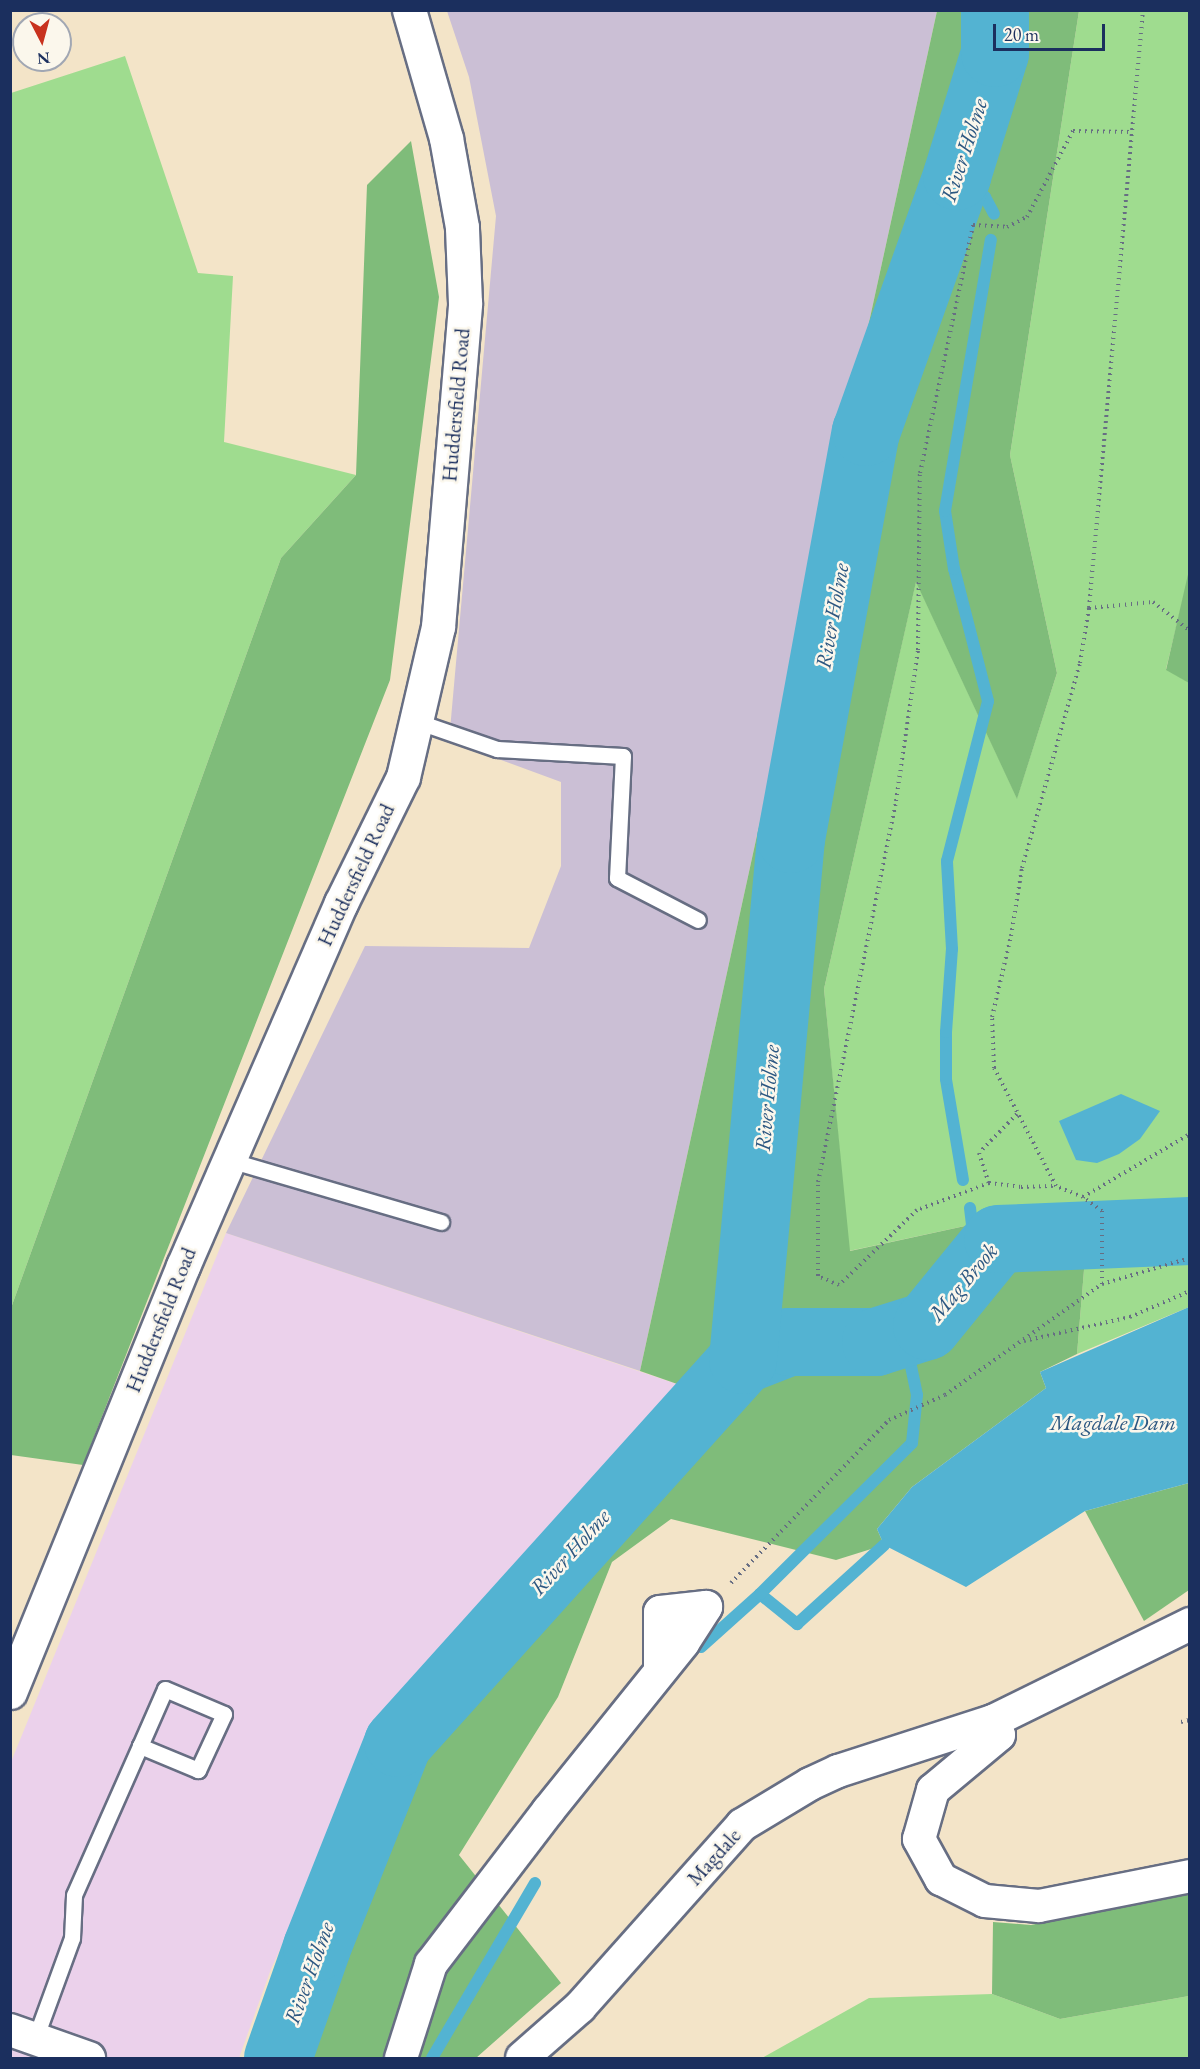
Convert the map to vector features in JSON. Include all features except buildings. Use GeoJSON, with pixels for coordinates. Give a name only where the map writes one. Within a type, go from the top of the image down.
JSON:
{"type":"FeatureCollection","features":[{"type":"Feature","properties":{"kind":"main road","name":"Huddersfield Road"},"geometry":{"type":"LineString","coordinates":[[10,1692],[178,1276],[341,903],[403,777],[438,627],[465,303],[462,227],[446,138],[409,10]]}},
{"type":"Feature","properties":{"kind":"street"},"geometry":{"type":"LineString","coordinates":[[401,2058],[431,1964],[660,1669],[683,1643],[706,1607]]}},
{"type":"Feature","properties":{"kind":"street","name":"Magdale"},"geometry":{"type":"LineString","coordinates":[[522,2058],[580,2007],[742,1825],[810,1784],[838,1771],[993,1721],[1190,1624]]}},
{"type":"Feature","properties":{"kind":"street"},"geometry":{"type":"LineString","coordinates":[[993,1721],[999,1735],[933,1790],[919,1839],[941,1879],[985,1900],[1039,1906],[1190,1876]]}},
{"type":"Feature","properties":{"kind":"street"},"geometry":{"type":"LineString","coordinates":[[17,2034],[89,2058]]}},
{"type":"Feature","properties":{"kind":"lane"},"geometry":{"type":"LineString","coordinates":[[416,721],[497,749],[623,756],[617,878],[698,920]]}},
{"type":"Feature","properties":{"kind":"lane"},"geometry":{"type":"LineString","coordinates":[[229,1160],[441,1222]]}},
{"type":"Feature","properties":{"kind":"lane"},"geometry":{"type":"LineString","coordinates":[[17,2034],[72,1938],[74,1895],[165,1689],[224,1714],[198,1770],[140,1746]]}},
{"type":"Feature","properties":{"kind":"path"},"geometry":{"type":"LineString","coordinates":[[1056,1186],[994,1068],[992,1017],[1011,936],[1022,868],[1080,663],[1089,608],[1143,10]]}},
{"type":"Feature","properties":{"kind":"path"},"geometry":{"type":"LineString","coordinates":[[1102,1284],[1102,1211],[1083,1197],[1056,1186],[1021,1187],[989,1183],[917,1210],[839,1285],[818,1276],[818,1182],[896,801],[918,650],[920,473],[974,225],[1007,227],[1027,217],[1073,130],[1132,132]]}},
{"type":"Feature","properties":{"kind":"path"},"geometry":{"type":"LineString","coordinates":[[1089,608],[1153,602],[1190,631]]}},
{"type":"Feature","properties":{"kind":"path"},"geometry":{"type":"LineString","coordinates":[[989,1183],[980,1153],[1017,1114]]}},
{"type":"Feature","properties":{"kind":"path"},"geometry":{"type":"LineString","coordinates":[[1083,1197],[1190,1134]]}},
{"type":"Feature","properties":{"kind":"path"},"geometry":{"type":"LineString","coordinates":[[706,1607],[786,1528],[889,1420],[945,1395],[1102,1284],[1190,1258]]}},
{"type":"Feature","properties":{"kind":"path"},"geometry":{"type":"LineString","coordinates":[[1020,1342],[1130,1317],[1190,1291]]}},
{"type":"Feature","properties":{"kind":"path"},"geometry":{"type":"LineString","coordinates":[[1181,1722],[1190,1720]]}},
{"type":"Feature","properties":{"kind":"shaded area"},"geometry":{"type":"Polygon","coordinates":[[[447,11],[937,11],[640,1371],[226,1233],[365,946],[529,948],[561,866],[561,782],[449,741],[496,216],[469,77],[447,11]]]}},
{"type":"Feature","properties":{"kind":"shaded area"},"geometry":{"type":"Polygon","coordinates":[[[226,1233],[683,1386],[387,1717],[271,1969],[239,2058],[11,2058],[11,1762],[226,1233]]]}},
{"type":"Feature","properties":{"kind":"green space"},"geometry":{"type":"Polygon","coordinates":[[[937,11],[1079,11],[1010,455],[1057,673],[1017,799],[916,582],[824,989],[850,1251],[988,1221],[1088,1222],[1077,1354],[1040,1372],[1046,1388],[912,1487],[877,1529],[884,1545],[836,1560],[671,1519],[612,1562],[558,1697],[459,1855],[561,1983],[476,2058],[286,2058],[421,1719],[679,1453],[683,1386],[640,1371],[937,11]]]}},
{"type":"Feature","properties":{"kind":"green space"},"geometry":{"type":"Polygon","coordinates":[[[1079,11],[1189,11],[1190,570],[1166,669],[1190,683],[1189,1307],[1077,1354],[1088,1222],[988,1221],[849,1251],[824,989],[916,581],[1017,798],[1057,673],[1010,455],[1079,11]]]}},
{"type":"Feature","properties":{"kind":"green space"},"geometry":{"type":"Polygon","coordinates":[[[125,56],[198,273],[233,276],[224,442],[356,475],[281,558],[11,1308],[11,93],[125,56]]]}},
{"type":"Feature","properties":{"kind":"green space"},"geometry":{"type":"Polygon","coordinates":[[[411,141],[439,297],[390,680],[83,1465],[11,1455],[11,1308],[281,558],[356,475],[367,185],[411,141]]]}},
{"type":"Feature","properties":{"kind":"green space"},"geometry":{"type":"Polygon","coordinates":[[[1189,570],[1190,683],[1166,670],[1189,570]]]}},
{"type":"Feature","properties":{"kind":"green space"},"geometry":{"type":"Polygon","coordinates":[[[1189,1483],[1189,1590],[1144,1621],[1085,1511],[1189,1483]]]}},
{"type":"Feature","properties":{"kind":"green space"},"geometry":{"type":"Polygon","coordinates":[[[1189,1891],[1189,1996],[1060,2019],[992,1994],[993,1922],[1031,1925],[1189,1891]]]}},
{"type":"Feature","properties":{"kind":"green space"},"geometry":{"type":"Polygon","coordinates":[[[992,1994],[1060,2019],[1189,1996],[1189,2058],[762,2058],[869,1998],[992,1994]]]}},
{"type":"Feature","properties":{"kind":"water"},"geometry":{"type":"Polygon","coordinates":[[[1121,1094],[1160,1111],[1140,1139],[1119,1154],[1097,1163],[1076,1160],[1059,1121],[1121,1094]]]}},
{"type":"Feature","properties":{"kind":"water","name":"Magdale Dam"},"geometry":{"type":"Polygon","coordinates":[[[1189,1307],[1189,1483],[1085,1511],[966,1587],[884,1545],[877,1529],[912,1487],[1046,1388],[1040,1372],[1189,1307]]]}},
{"type":"Feature","properties":{"kind":"waterway","name":"River Holme"},"geometry":{"type":"LineString","coordinates":[[278,2058],[317,1947],[398,1743],[743,1360],[791,839],[866,432],[957,176],[995,53],[995,10]]}},
{"type":"Feature","properties":{"kind":"waterway"},"geometry":{"type":"LineString","coordinates":[[957,176],[985,197],[994,214]]}},
{"type":"Feature","properties":{"kind":"waterway"},"geometry":{"type":"LineString","coordinates":[[963,1180],[946,1079],[946,1032],[952,949],[947,861],[988,701],[954,569],[945,511],[991,240]]}},
{"type":"Feature","properties":{"kind":"waterway"},"geometry":{"type":"LineString","coordinates":[[970,1208],[977,1267]]}},
{"type":"Feature","properties":{"kind":"waterway","name":"Mag Brook"},"geometry":{"type":"LineString","coordinates":[[743,1360],[789,1342],[876,1342],[927,1326],[998,1239],[1190,1231]]}},
{"type":"Feature","properties":{"kind":"waterway"},"geometry":{"type":"LineString","coordinates":[[701,1647],[760,1594],[912,1443],[917,1395],[904,1333]]}},
{"type":"Feature","properties":{"kind":"waterway"},"geometry":{"type":"LineString","coordinates":[[760,1594],[797,1624],[884,1545]]}},
{"type":"Feature","properties":{"kind":"waterway"},"geometry":{"type":"LineString","coordinates":[[432,2058],[535,1883]]}}]}
